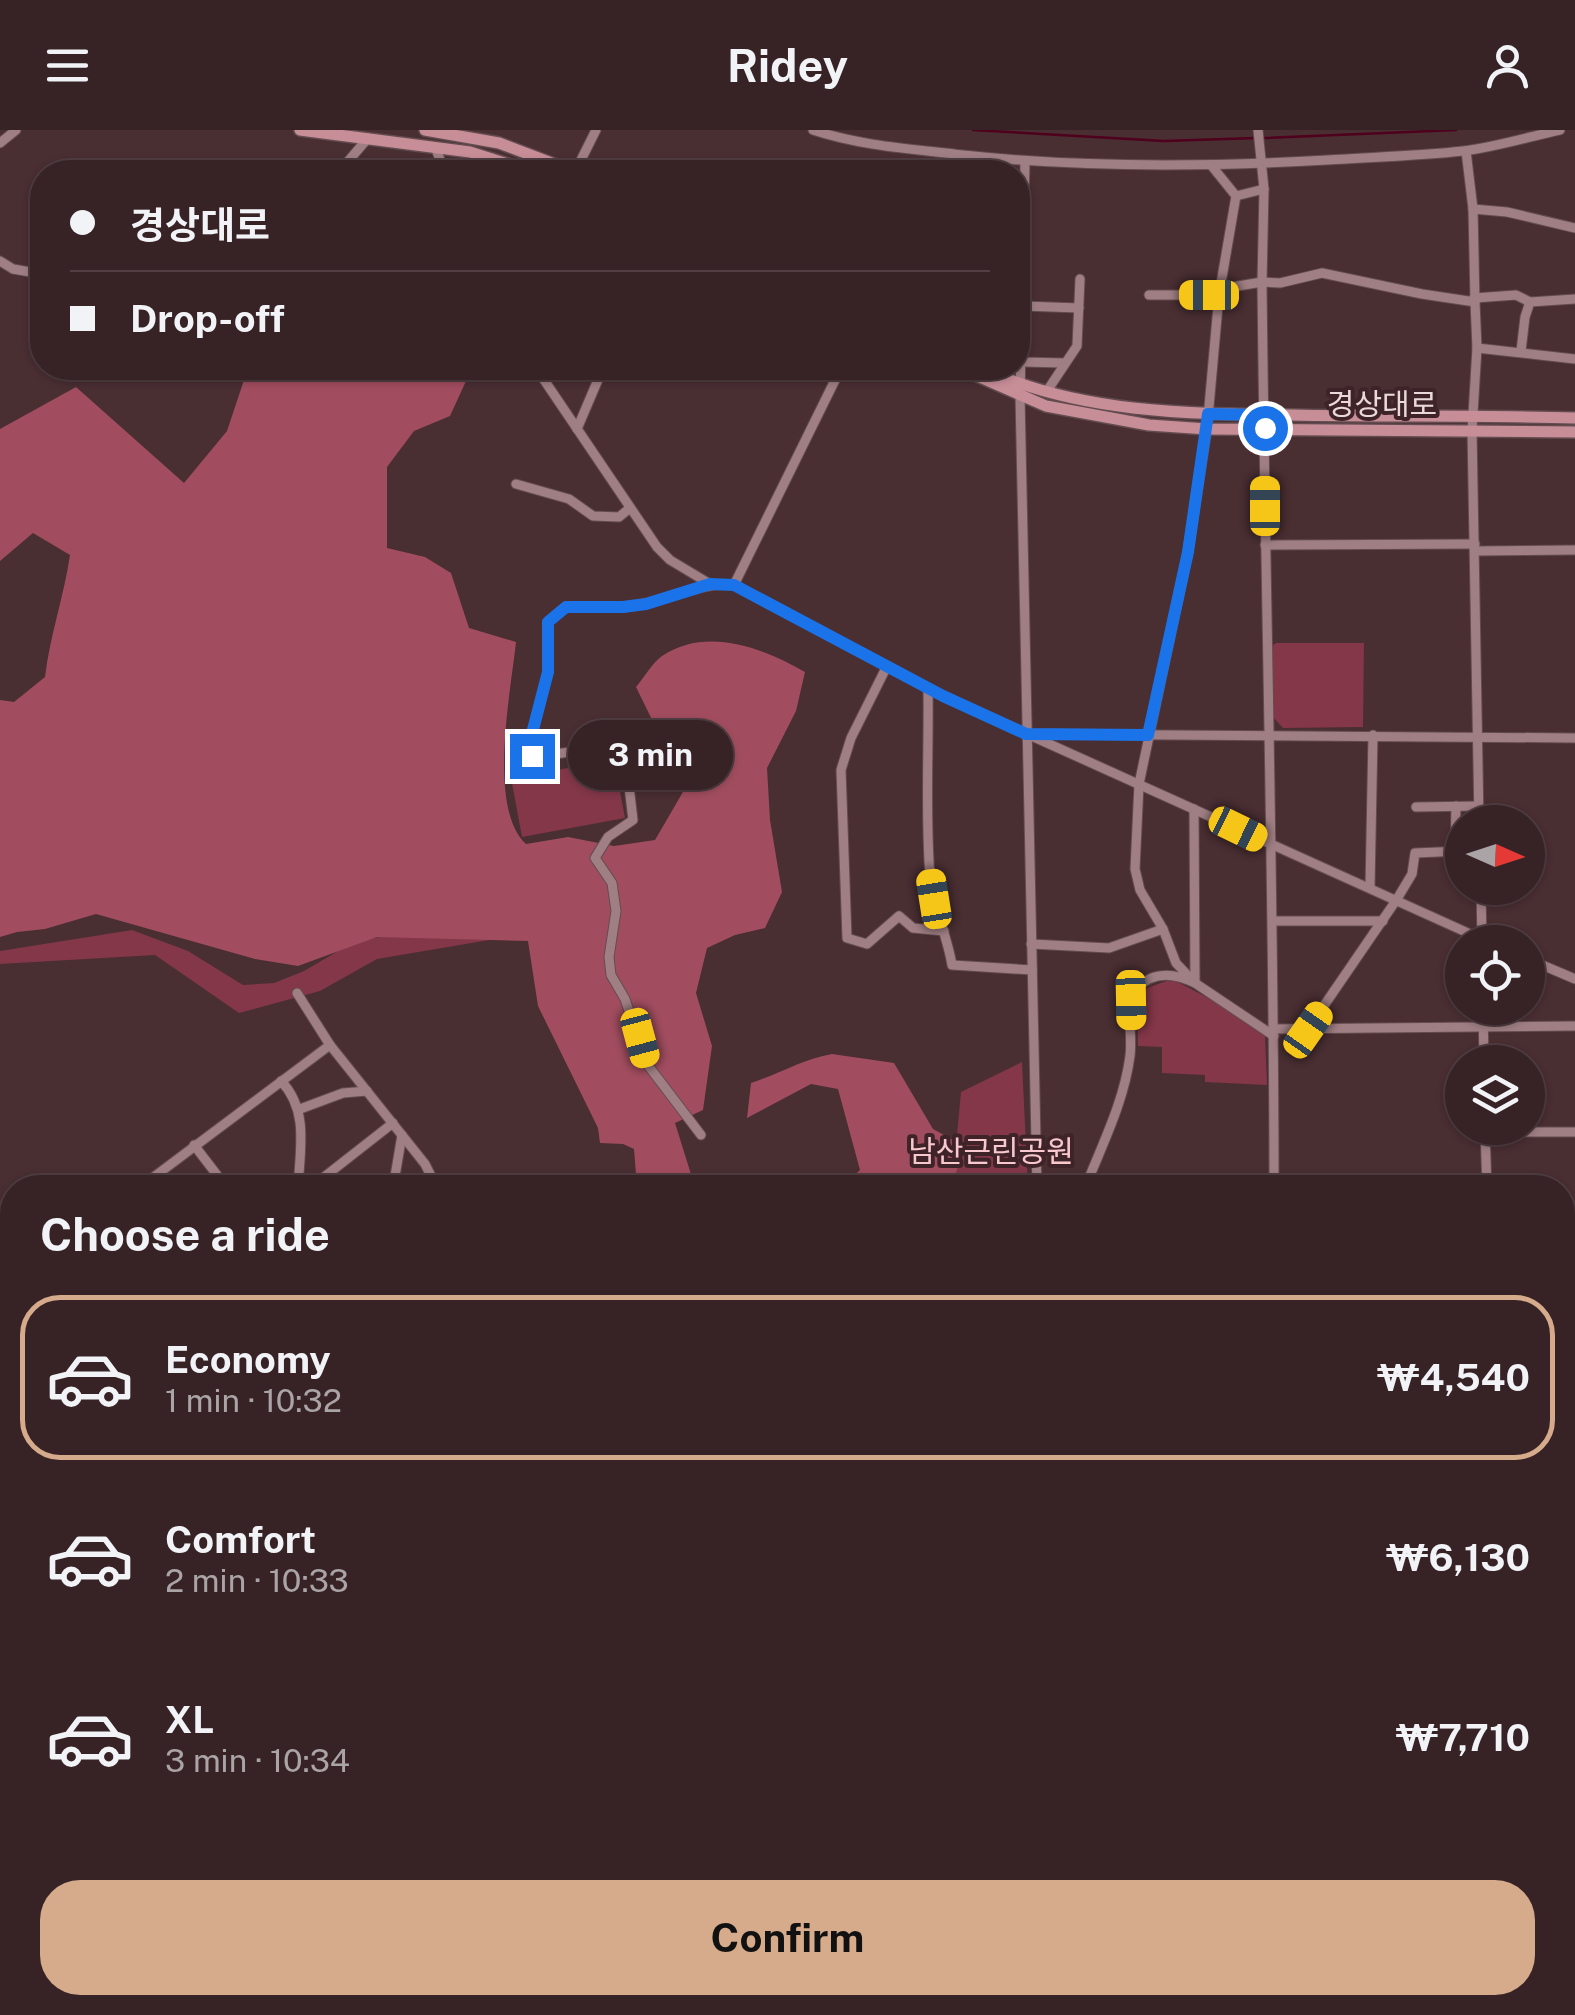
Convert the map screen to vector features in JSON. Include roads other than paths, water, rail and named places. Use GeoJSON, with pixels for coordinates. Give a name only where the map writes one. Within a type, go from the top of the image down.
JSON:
{"type":"FeatureCollection","features":[{"type":"Feature","properties":{"kind":"main road"},"geometry":{"type":"LineString","coordinates":[[300,130],[436,147],[498,160]]}},
{"type":"Feature","properties":{"kind":"main road"},"geometry":{"type":"LineString","coordinates":[[424,130],[499,143],[544,160]]}},
{"type":"Feature","properties":{"kind":"main road","name":"경상대로"},"geometry":{"type":"LineString","coordinates":[[993,380],[1021,390],[1150,410],[1265,422]]}},
{"type":"Feature","properties":{"kind":"main road","name":"경상대로"},"geometry":{"type":"LineString","coordinates":[[1003,380],[1046,406],[1106,418],[1207,429],[1265,422],[1472,424],[1575,418]]}},
{"type":"Feature","properties":{"kind":"main road","name":"경상대로"},"geometry":{"type":"LineString","coordinates":[[1472,424],[1575,432]]}},
{"type":"Feature","properties":{"kind":"street"},"geometry":{"type":"LineString","coordinates":[[0,144],[16,130]]}},
{"type":"Feature","properties":{"kind":"street"},"geometry":{"type":"LineString","coordinates":[[581,160],[596,130]]}},
{"type":"Feature","properties":{"kind":"street"},"geometry":{"type":"LineString","coordinates":[[813,130],[869,143],[1009,160]]}},
{"type":"Feature","properties":{"kind":"street"},"geometry":{"type":"LineString","coordinates":[[1258,130],[1264,189],[1274,1175]]}},
{"type":"Feature","properties":{"kind":"street"},"geometry":{"type":"LineString","coordinates":[[1030,162],[1211,164],[1466,150],[1560,130]]}},
{"type":"Feature","properties":{"kind":"street"},"geometry":{"type":"LineString","coordinates":[[349,160],[368,138]]}},
{"type":"Feature","properties":{"kind":"street"},"geometry":{"type":"LineString","coordinates":[[436,147],[440,160]]}},
{"type":"Feature","properties":{"kind":"street"},"geometry":{"type":"LineString","coordinates":[[1466,150],[1474,209],[1477,348],[1472,424],[1480,805]]}},
{"type":"Feature","properties":{"kind":"street"},"geometry":{"type":"LineString","coordinates":[[1194,982],[1176,962],[1163,929],[1140,890],[1135,869],[1140,784],[1188,552],[1207,429],[1220,289],[1236,196],[1211,164]]}},
{"type":"Feature","properties":{"kind":"street"},"geometry":{"type":"LineString","coordinates":[[1236,196],[1264,189]]}},
{"type":"Feature","properties":{"kind":"street"},"geometry":{"type":"LineString","coordinates":[[1474,209],[1507,212],[1575,228]]}},
{"type":"Feature","properties":{"kind":"street"},"geometry":{"type":"LineString","coordinates":[[0,262],[30,272]]}},
{"type":"Feature","properties":{"kind":"street"},"geometry":{"type":"LineString","coordinates":[[1149,294],[1209,295],[1220,289],[1280,283],[1322,273],[1422,294],[1474,300],[1516,295],[1530,302],[1575,299]]}},
{"type":"Feature","properties":{"kind":"street"},"geometry":{"type":"LineString","coordinates":[[1047,391],[1077,346],[1080,279]]}},
{"type":"Feature","properties":{"kind":"street"},"geometry":{"type":"LineString","coordinates":[[1521,351],[1530,302]]}},
{"type":"Feature","properties":{"kind":"street"},"geometry":{"type":"LineString","coordinates":[[1030,306],[1079,308]]}},
{"type":"Feature","properties":{"kind":"street"},"geometry":{"type":"LineString","coordinates":[[1477,348],[1575,360]]}},
{"type":"Feature","properties":{"kind":"street"},"geometry":{"type":"LineString","coordinates":[[1030,362],[1066,363]]}},
{"type":"Feature","properties":{"kind":"street"},"geometry":{"type":"LineString","coordinates":[[544,380],[670,560],[710,584]]}},
{"type":"Feature","properties":{"kind":"street"},"geometry":{"type":"LineString","coordinates":[[577,429],[598,380]]}},
{"type":"Feature","properties":{"kind":"street"},"geometry":{"type":"LineString","coordinates":[[734,585],[835,380]]}},
{"type":"Feature","properties":{"kind":"street"},"geometry":{"type":"LineString","coordinates":[[1021,380],[1037,1175]]}},
{"type":"Feature","properties":{"kind":"street"},"geometry":{"type":"LineString","coordinates":[[516,484],[568,500],[594,516],[620,517],[630,508]]}},
{"type":"Feature","properties":{"kind":"street"},"geometry":{"type":"LineString","coordinates":[[1265,545],[1575,550]]}},
{"type":"Feature","properties":{"kind":"street"},"geometry":{"type":"LineString","coordinates":[[702,1135],[647,1064],[625,999],[611,975],[609,957],[616,910],[612,883],[595,858],[608,836],[633,820],[625,752],[616,746],[532,756],[529,745],[548,672],[548,622],[566,607],[646,604],[710,584],[734,585],[928,688],[1450,925]]}},
{"type":"Feature","properties":{"kind":"street"},"geometry":{"type":"LineString","coordinates":[[888,666],[851,738],[841,770],[847,938],[867,944],[898,916],[913,928],[944,931]]}},
{"type":"Feature","properties":{"kind":"street"},"geometry":{"type":"LineString","coordinates":[[928,688],[930,874],[936,919],[944,931],[952,966],[1032,970]]}},
{"type":"Feature","properties":{"kind":"street"},"geometry":{"type":"LineString","coordinates":[[1026,734],[1575,738]]}},
{"type":"Feature","properties":{"kind":"street"},"geometry":{"type":"LineString","coordinates":[[1370,888],[1373,735]]}},
{"type":"Feature","properties":{"kind":"street"},"geometry":{"type":"LineString","coordinates":[[1416,807],[1445,806]]}},
{"type":"Feature","properties":{"kind":"street"},"geometry":{"type":"LineString","coordinates":[[1194,809],[1194,982]]}},
{"type":"Feature","properties":{"kind":"street"},"geometry":{"type":"LineString","coordinates":[[1308,1030],[1397,899],[1412,874],[1415,853],[1445,852]]}},
{"type":"Feature","properties":{"kind":"street"},"geometry":{"type":"LineString","coordinates":[[1273,921],[1383,921]]}},
{"type":"Feature","properties":{"kind":"street"},"geometry":{"type":"LineString","coordinates":[[1031,944],[1109,948],[1163,929]]}},
{"type":"Feature","properties":{"kind":"street"},"geometry":{"type":"LineString","coordinates":[[1545,966],[1575,979]]}},
{"type":"Feature","properties":{"kind":"street"},"geometry":{"type":"LineString","coordinates":[[1090,1175],[1126,1083],[1132,1043],[1131,1000],[1140,985],[1155,978],[1174,973],[1194,982],[1274,1033],[1575,1026]]}},
{"type":"Feature","properties":{"kind":"street"},"geometry":{"type":"LineString","coordinates":[[297,993],[330,1045],[430,1175]]}},
{"type":"Feature","properties":{"kind":"street"},"geometry":{"type":"LineString","coordinates":[[1483,1028],[1484,1045]]}},
{"type":"Feature","properties":{"kind":"street"},"geometry":{"type":"LineString","coordinates":[[155,1175],[330,1045]]}},
{"type":"Feature","properties":{"kind":"street"},"geometry":{"type":"LineString","coordinates":[[281,1081],[294,1094],[300,1110],[298,1175]]}},
{"type":"Feature","properties":{"kind":"street"},"geometry":{"type":"LineString","coordinates":[[300,1110],[343,1093],[366,1091]]}},
{"type":"Feature","properties":{"kind":"street"},"geometry":{"type":"LineString","coordinates":[[327,1175],[393,1123]]}},
{"type":"Feature","properties":{"kind":"street"},"geometry":{"type":"LineString","coordinates":[[1545,1131],[1575,1132]]}},
{"type":"Feature","properties":{"kind":"street"},"geometry":{"type":"LineString","coordinates":[[396,1175],[402,1135]]}},
{"type":"Feature","properties":{"kind":"street"},"geometry":{"type":"LineString","coordinates":[[194,1145],[217,1175]]}},
{"type":"Feature","properties":{"kind":"street"},"geometry":{"type":"LineString","coordinates":[[1486,1145],[1487,1175]]}},
{"type":"Feature","properties":{"kind":"waterway"},"geometry":{"type":"LineString","coordinates":[[973,130],[1164,141],[1256,138]]}},
{"type":"Feature","properties":{"kind":"waterway"},"geometry":{"type":"LineString","coordinates":[[1264,138],[1456,130]]}},
{"type":"Feature","properties":{"kind":"park label","name":"남산근린공원"},"geometry":{"type":"Point","coordinates":[991,1151]}}]}
